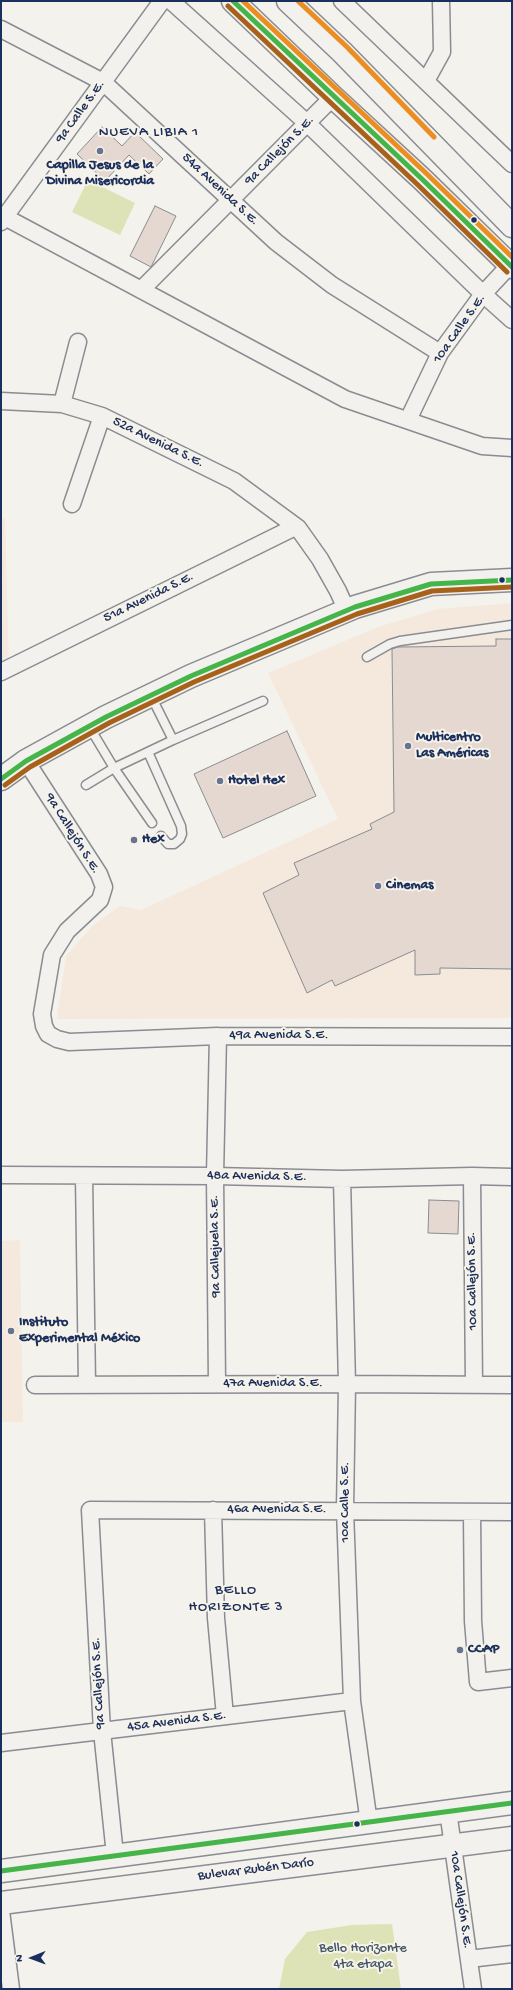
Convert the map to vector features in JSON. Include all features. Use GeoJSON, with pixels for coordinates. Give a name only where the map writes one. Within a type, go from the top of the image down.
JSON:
{"type":"FeatureCollection","features":[{"type":"Feature","properties":{"kind":"street","name":"9a Calle S.E."},"geometry":{"type":"LineString","coordinates":[[2,218],[162,1]]}},
{"type":"Feature","properties":{"kind":"street"},"geometry":{"type":"LineString","coordinates":[[171,1],[307,123],[483,294],[512,320]]}},
{"type":"Feature","properties":{"kind":"street"},"geometry":{"type":"LineString","coordinates":[[234,1],[333,97],[423,180],[511,266]]}},
{"type":"Feature","properties":{"kind":"street"},"geometry":{"type":"LineString","coordinates":[[288,1],[342,52],[512,226]]}},
{"type":"Feature","properties":{"kind":"street"},"geometry":{"type":"LineString","coordinates":[[342,1],[512,164]]}},
{"type":"Feature","properties":{"kind":"street"},"geometry":{"type":"LineString","coordinates":[[426,81],[442,52],[441,1]]}},
{"type":"Feature","properties":{"kind":"street","name":"54a Avenida S.E."},"geometry":{"type":"LineString","coordinates":[[1,29],[103,82],[232,199],[276,242],[332,285],[440,353]]}},
{"type":"Feature","properties":{"kind":"street","name":"9a Callejón S.E."},"geometry":{"type":"LineString","coordinates":[[141,290],[333,97]]}},
{"type":"Feature","properties":{"kind":"street"},"geometry":{"type":"LineString","coordinates":[[2,218],[345,399],[482,446],[512,448]]}},
{"type":"Feature","properties":{"kind":"street","name":"10a Calle S.E."},"geometry":{"type":"LineString","coordinates":[[408,420],[440,353],[483,294],[511,266]]}},
{"type":"Feature","properties":{"kind":"street"},"geometry":{"type":"LineString","coordinates":[[62,404],[78,342]]}},
{"type":"Feature","properties":{"kind":"street","name":"52a Avenida S.E."},"geometry":{"type":"LineString","coordinates":[[1,401],[62,404],[102,416],[234,481],[298,528]]}},
{"type":"Feature","properties":{"kind":"street"},"geometry":{"type":"LineString","coordinates":[[72,504],[102,416]]}},
{"type":"Feature","properties":{"kind":"street","name":"51a Avenida S.E."},"geometry":{"type":"LineString","coordinates":[[1,672],[295,528],[298,528]]}},
{"type":"Feature","properties":{"kind":"street"},"geometry":{"type":"LineString","coordinates":[[298,528],[320,559],[338,591],[347,611]]}},
{"type":"Feature","properties":{"kind":"street"},"geometry":{"type":"LineString","coordinates":[[1,778],[26,761],[151,695],[191,676],[347,611],[431,584],[512,580]]}},
{"type":"Feature","properties":{"kind":"street","name":"9a Callejón S.E."},"geometry":{"type":"LineString","coordinates":[[26,761],[99,874],[104,887],[100,900],[67,931],[52,955],[42,1014],[44,1026],[48,1034]]}},
{"type":"Feature","properties":{"kind":"street","name":"49a Avenida S.E."},"geometry":{"type":"LineString","coordinates":[[48,1034],[57,1039],[69,1042],[218,1036],[512,1037]]}},
{"type":"Feature","properties":{"kind":"street","name":"9a Callejuela S.E."},"geometry":{"type":"LineString","coordinates":[[217,1384],[215,1176],[218,1036]]}},
{"type":"Feature","properties":{"kind":"street","name":"48a Avenida S.E."},"geometry":{"type":"LineString","coordinates":[[1,1175],[215,1176],[342,1179],[472,1176],[512,1177]]}},
{"type":"Feature","properties":{"kind":"street"},"geometry":{"type":"LineString","coordinates":[[84,1176],[87,1385]]}},
{"type":"Feature","properties":{"kind":"street","name":"10a Callejón S.E."},"geometry":{"type":"LineString","coordinates":[[472,1176],[474,1385]]}},
{"type":"Feature","properties":{"kind":"street","name":"10a Calle S.E."},"geometry":{"type":"LineString","coordinates":[[342,1179],[347,1384],[344,1510],[352,1701],[368,1823]]}},
{"type":"Feature","properties":{"kind":"street","name":"47a Avenida S.E."},"geometry":{"type":"LineString","coordinates":[[35,1385],[512,1385]]}},
{"type":"Feature","properties":{"kind":"street","name":"9a Callejón S.E."},"geometry":{"type":"LineString","coordinates":[[90,1510],[102,1731],[115,1855]]}},
{"type":"Feature","properties":{"kind":"street","name":"46a Avenida S.E."},"geometry":{"type":"LineString","coordinates":[[90,1510],[344,1510],[472,1513],[512,1512]]}},
{"type":"Feature","properties":{"kind":"street"},"geometry":{"type":"LineString","coordinates":[[213,1510],[216,1618],[225,1716]]}},
{"type":"Feature","properties":{"kind":"street"},"geometry":{"type":"LineString","coordinates":[[472,1513],[473,1621],[478,1682],[512,1678]]}},
{"type":"Feature","properties":{"kind":"street","name":"45a Avenida S.E."},"geometry":{"type":"LineString","coordinates":[[1,1743],[352,1701]]}},
{"type":"Feature","properties":{"kind":"street"},"geometry":{"type":"LineString","coordinates":[[1,1871],[512,1803]]}},
{"type":"Feature","properties":{"kind":"street","name":"10a Callejón S.E."},"geometry":{"type":"LineString","coordinates":[[448,1811],[473,1989]]}},
{"type":"Feature","properties":{"kind":"street","name":"Bulevar Rubén Darío"},"geometry":{"type":"LineString","coordinates":[[1,1903],[512,1838]]}},
{"type":"Feature","properties":{"kind":"street"},"geometry":{"type":"LineString","coordinates":[[1,1911],[11,1989]]}},
{"type":"Feature","properties":{"kind":"street"},"geometry":{"type":"LineString","coordinates":[[469,1959],[512,1954]]}},
{"type":"Feature","properties":{"kind":"lane"},"geometry":{"type":"LineString","coordinates":[[367,658],[390,644],[400,641],[512,625]]}},
{"type":"Feature","properties":{"kind":"lane"},"geometry":{"type":"LineString","coordinates":[[151,695],[173,740]]}},
{"type":"Feature","properties":{"kind":"lane"},"geometry":{"type":"LineString","coordinates":[[86,785],[114,768],[173,740],[263,701]]}},
{"type":"Feature","properties":{"kind":"lane"},"geometry":{"type":"LineString","coordinates":[[89,727],[114,768],[152,823]]}},
{"type":"Feature","properties":{"kind":"lane"},"geometry":{"type":"LineString","coordinates":[[148,752],[182,830],[180,839],[174,844],[168,844],[161,836]]}},
{"type":"Feature","properties":{"kind":"shaded area"},"geometry":{"type":"Polygon","coordinates":[[[1,518],[5,518],[9,666],[1,671],[1,518]]]}},
{"type":"Feature","properties":{"kind":"shaded area","name":"Multicentro Las Américas"},"geometry":{"type":"Polygon","coordinates":[[[512,603],[512,1018],[57,1019],[66,956],[92,926],[120,906],[141,910],[338,819],[268,673],[381,626],[438,609],[512,603]]]}},
{"type":"Feature","properties":{"kind":"shaded area","name":"Instituto Experimental México"},"geometry":{"type":"Polygon","coordinates":[[[20,1240],[23,1422],[1,1422],[1,1241],[20,1240]]]}},
{"type":"Feature","properties":{"kind":"green space"},"geometry":{"type":"Polygon","coordinates":[[[88,180],[135,203],[120,235],[72,212],[88,180]]]}},
{"type":"Feature","properties":{"kind":"green space","name":"Bello Horizonte 4ta etapa"},"geometry":{"type":"Polygon","coordinates":[[[392,1924],[401,1989],[279,1989],[285,1959],[307,1932],[352,1925],[392,1924]]]}},
{"type":"Feature","properties":{"kind":"building"},"geometry":{"type":"Polygon","coordinates":[[[102,127],[122,146],[135,132],[163,159],[149,174],[129,155],[105,181],[77,154],[102,127]]]}},
{"type":"Feature","properties":{"kind":"building"},"geometry":{"type":"Polygon","coordinates":[[[155,206],[176,216],[151,267],[130,256],[155,206]]]}},
{"type":"Feature","properties":{"kind":"building"},"geometry":{"type":"Polygon","coordinates":[[[496,639],[512,639],[512,969],[440,968],[440,974],[415,975],[415,950],[335,986],[332,980],[307,993],[263,893],[299,875],[294,863],[372,829],[370,824],[394,812],[392,649],[398,647],[496,646],[496,639]]]}},
{"type":"Feature","properties":{"kind":"building"},"geometry":{"type":"Polygon","coordinates":[[[287,731],[316,796],[223,838],[194,774],[287,731]]]}},
{"type":"Feature","properties":{"kind":"building"},"geometry":{"type":"Polygon","coordinates":[[[429,1200],[459,1201],[458,1234],[428,1233],[429,1200]]]}},
{"type":"Feature","properties":{"kind":"transit line"},"geometry":{"type":"LineString","coordinates":[[233,1],[423,180],[512,267]]}},
{"type":"Feature","properties":{"kind":"transit line"},"geometry":{"type":"LineString","coordinates":[[243,1],[428,175],[512,257]]}},
{"type":"Feature","properties":{"kind":"transit line"},"geometry":{"type":"LineString","coordinates":[[298,1],[347,47],[434,137]]}},
{"type":"Feature","properties":{"kind":"transit line"},"geometry":{"type":"LineString","coordinates":[[228,6],[418,185],[507,272]]}},
{"type":"Feature","properties":{"kind":"transit line"},"geometry":{"type":"LineString","coordinates":[[1,779],[26,761],[106,717],[191,676],[355,607],[431,584],[512,580]]}},
{"type":"Feature","properties":{"kind":"transit line"},"geometry":{"type":"LineString","coordinates":[[5,785],[30,767],[109,723],[194,682],[357,614],[432,591],[512,587]]}},
{"type":"Feature","properties":{"kind":"transit line"},"geometry":{"type":"LineString","coordinates":[[1,1871],[512,1803]]}},
{"type":"Feature","properties":{"kind":"place","name":"Capilla Jesus de la Divina Misericordia"},"geometry":{"type":"Point","coordinates":[100,151]}},
{"type":"Feature","properties":{"kind":"place","name":"Multicentro Las Américas"},"geometry":{"type":"Point","coordinates":[408,746]}},
{"type":"Feature","properties":{"kind":"place","name":"Hotel Hex"},"geometry":{"type":"Point","coordinates":[220,781]}},
{"type":"Feature","properties":{"kind":"place","name":"Hex"},"geometry":{"type":"Point","coordinates":[134,840]}},
{"type":"Feature","properties":{"kind":"place","name":"Cinemas"},"geometry":{"type":"Point","coordinates":[378,886]}},
{"type":"Feature","properties":{"kind":"place","name":"Instituto Experimental México"},"geometry":{"type":"Point","coordinates":[11,1331]}},
{"type":"Feature","properties":{"kind":"place","name":"CCAP"},"geometry":{"type":"Point","coordinates":[460,1650]}},
{"type":"Feature","properties":{"kind":"district","name":"NUEVA LIBIA 1"},"geometry":{"type":"Point","coordinates":[149,133]}},
{"type":"Feature","properties":{"kind":"district","name":"BELLO HORIZONTE 3"},"geometry":{"type":"Point","coordinates":[236,1600]}}]}
